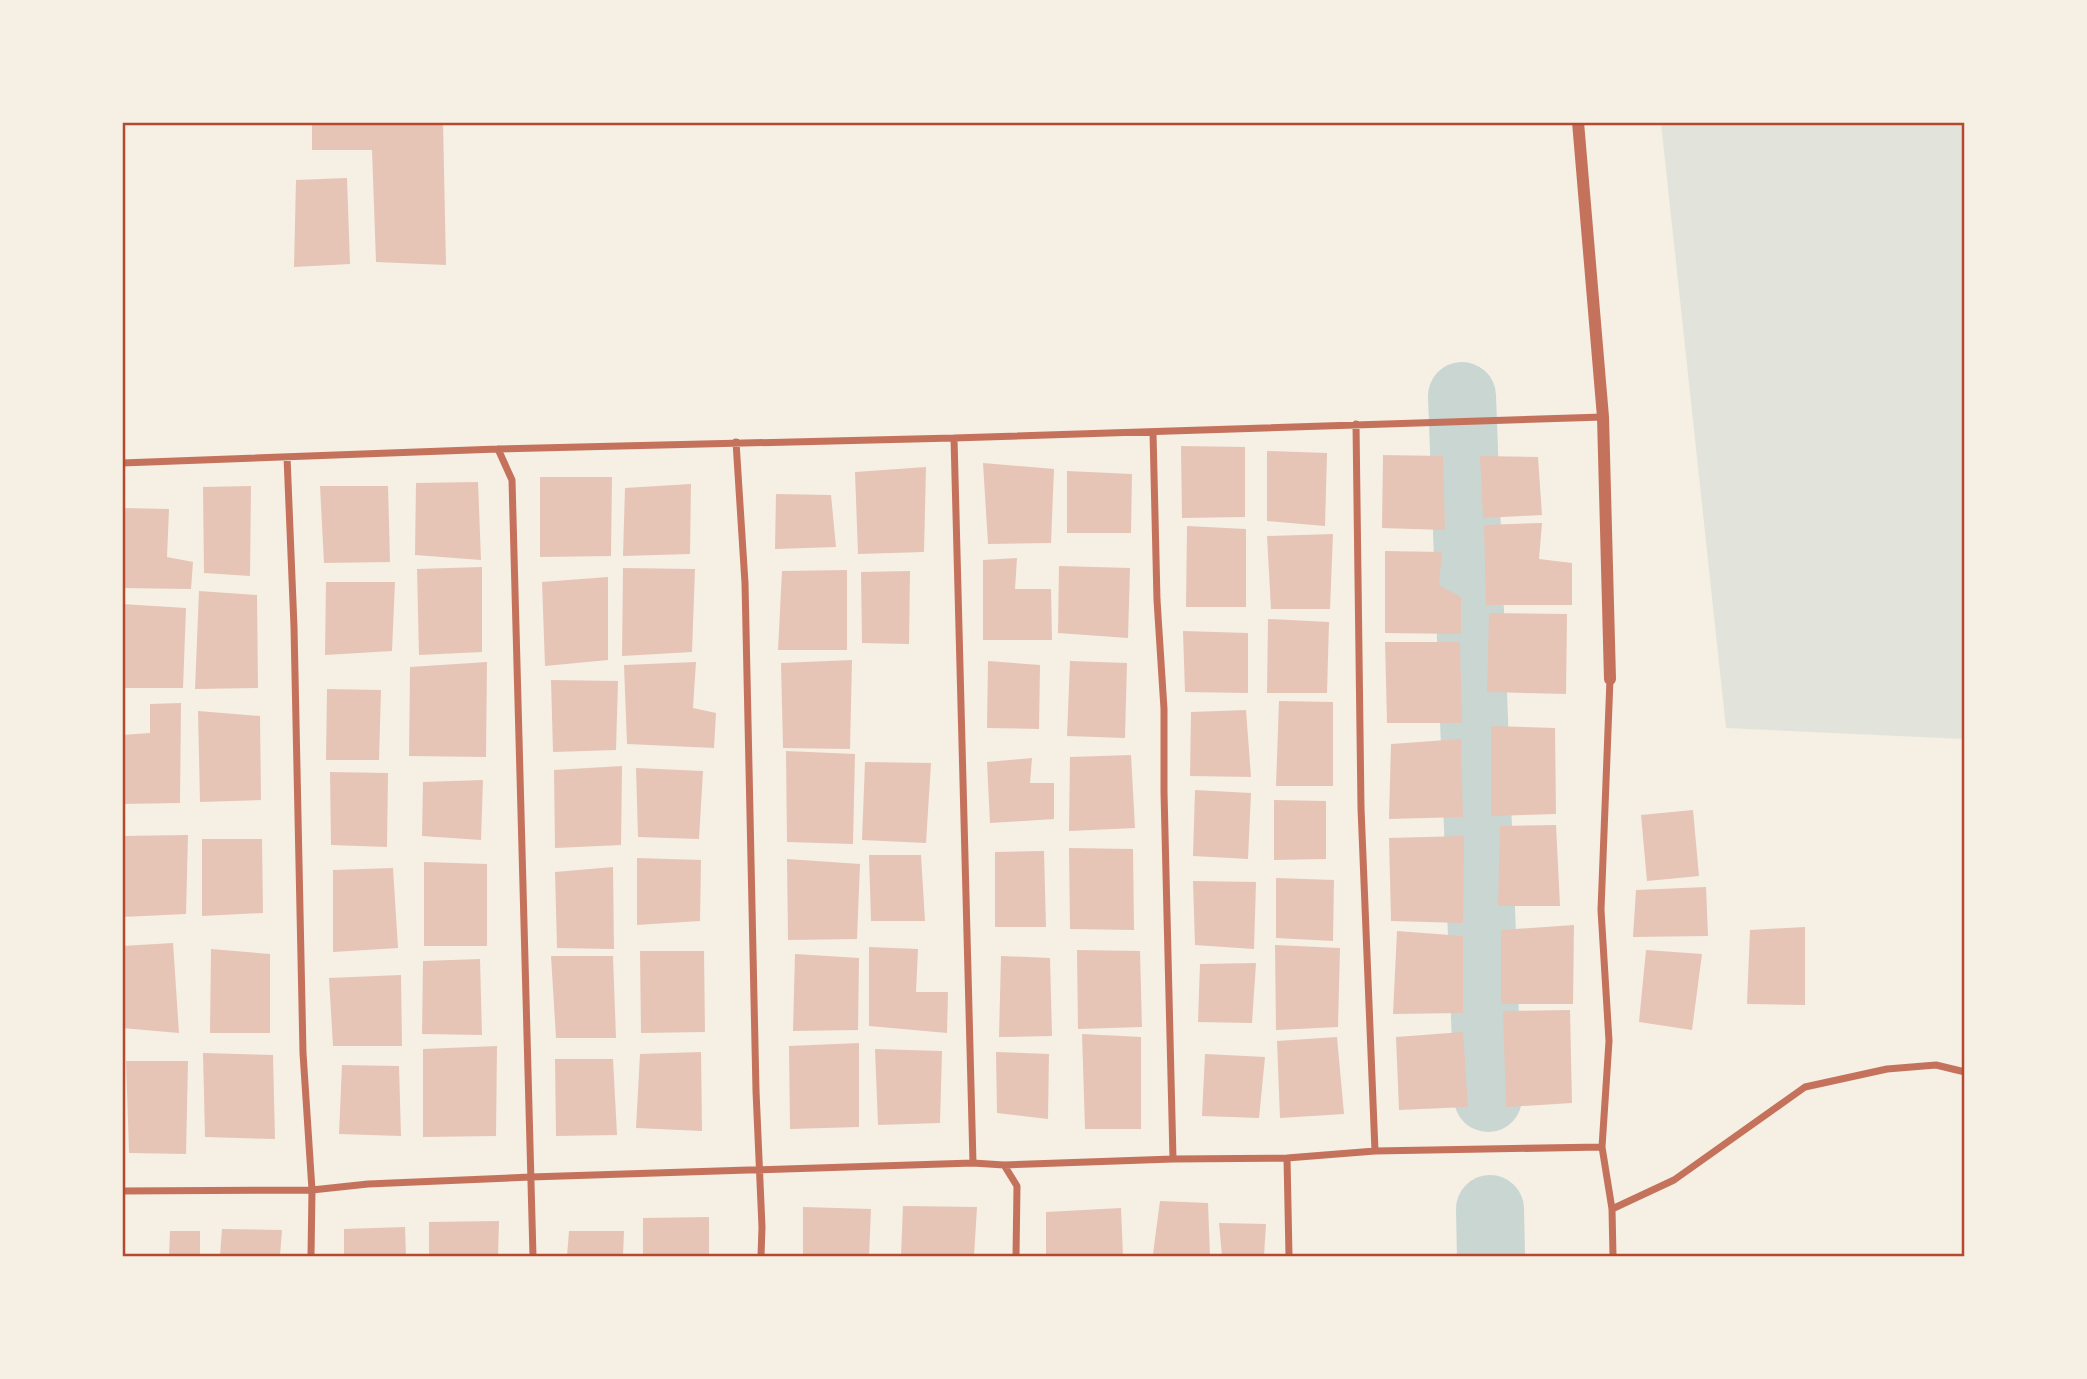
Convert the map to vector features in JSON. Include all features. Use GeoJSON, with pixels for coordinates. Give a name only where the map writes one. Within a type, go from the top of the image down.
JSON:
{"type":"FeatureCollection","features":[{"type":"Feature","properties":{"kind":"street"},"geometry":{"type":"LineString","coordinates":[[1578,122],[1603,417],[1610,679],[1601,909],[1609,1041],[1602,1147],[1612,1209],[1613,1256]]}},
{"type":"Feature","properties":{"kind":"street"},"geometry":{"type":"LineString","coordinates":[[122,463],[498,449],[954,438],[1603,417]]}},
{"type":"Feature","properties":{"kind":"street"},"geometry":{"type":"LineString","coordinates":[[1356,424],[1361,808],[1375,1151]]}},
{"type":"Feature","properties":{"kind":"street"},"geometry":{"type":"LineString","coordinates":[[1153,432],[1157,600],[1164,709],[1173,1159]]}},
{"type":"Feature","properties":{"kind":"street"},"geometry":{"type":"LineString","coordinates":[[954,438],[973,1163]]}},
{"type":"Feature","properties":{"kind":"street"},"geometry":{"type":"LineString","coordinates":[[736,442],[745,583],[761,1256]]}},
{"type":"Feature","properties":{"kind":"street"},"geometry":{"type":"LineString","coordinates":[[498,449],[512,480],[533,1256]]}},
{"type":"Feature","properties":{"kind":"street"},"geometry":{"type":"LineString","coordinates":[[287,457],[303,1053],[312,1189],[311,1256]]}},
{"type":"Feature","properties":{"kind":"street"},"geometry":{"type":"LineString","coordinates":[[1612,1209],[1674,1180],[1805,1087],[1886,1069],[1936,1065],[1965,1072]]}},
{"type":"Feature","properties":{"kind":"street"},"geometry":{"type":"LineString","coordinates":[[122,1191],[312,1189],[368,1184],[759,1169],[1287,1158],[1375,1151],[1602,1147]]}},
{"type":"Feature","properties":{"kind":"street"},"geometry":{"type":"LineString","coordinates":[[1287,1158],[1289,1256]]}},
{"type":"Feature","properties":{"kind":"street"},"geometry":{"type":"LineString","coordinates":[[1004,1165],[1017,1186],[1016,1256]]}},
{"type":"Feature","properties":{"kind":"shaded area"},"geometry":{"type":"Polygon","coordinates":[[[1661,123],[1964,123],[1964,739],[1726,728],[1661,123]]]}},
{"type":"Feature","properties":{"kind":"building"},"geometry":{"type":"Polygon","coordinates":[[[312,122],[443,122],[446,265],[376,262],[372,150],[312,150],[312,122]]]}},
{"type":"Feature","properties":{"kind":"building"},"geometry":{"type":"Polygon","coordinates":[[[347,178],[350,264],[294,267],[296,180],[347,178]]]}},
{"type":"Feature","properties":{"kind":"building"},"geometry":{"type":"Polygon","coordinates":[[[1181,446],[1245,447],[1245,517],[1182,518],[1181,446]]]}},
{"type":"Feature","properties":{"kind":"building"},"geometry":{"type":"Polygon","coordinates":[[[1267,451],[1327,453],[1325,526],[1267,521],[1267,451]]]}},
{"type":"Feature","properties":{"kind":"building"},"geometry":{"type":"Polygon","coordinates":[[[1383,455],[1443,456],[1445,530],[1382,528],[1383,455]]]}},
{"type":"Feature","properties":{"kind":"building"},"geometry":{"type":"Polygon","coordinates":[[[1480,456],[1538,457],[1542,515],[1483,518],[1480,456]]]}},
{"type":"Feature","properties":{"kind":"building"},"geometry":{"type":"Polygon","coordinates":[[[983,463],[1054,469],[1051,543],[988,544],[983,463]]]}},
{"type":"Feature","properties":{"kind":"building"},"geometry":{"type":"Polygon","coordinates":[[[926,467],[924,552],[858,554],[855,472],[926,467]]]}},
{"type":"Feature","properties":{"kind":"building"},"geometry":{"type":"Polygon","coordinates":[[[1067,471],[1132,474],[1131,533],[1067,533],[1067,471]]]}},
{"type":"Feature","properties":{"kind":"building"},"geometry":{"type":"Polygon","coordinates":[[[540,477],[612,477],[611,556],[540,557],[540,477]]]}},
{"type":"Feature","properties":{"kind":"building"},"geometry":{"type":"Polygon","coordinates":[[[478,482],[481,560],[415,555],[416,483],[478,482]]]}},
{"type":"Feature","properties":{"kind":"building"},"geometry":{"type":"Polygon","coordinates":[[[691,484],[690,554],[623,556],[625,488],[691,484]]]}},
{"type":"Feature","properties":{"kind":"building"},"geometry":{"type":"Polygon","coordinates":[[[251,486],[250,576],[204,573],[203,487],[251,486]]]}},
{"type":"Feature","properties":{"kind":"building"},"geometry":{"type":"Polygon","coordinates":[[[320,486],[388,486],[390,562],[324,563],[320,486]]]}},
{"type":"Feature","properties":{"kind":"building"},"geometry":{"type":"Polygon","coordinates":[[[776,494],[831,495],[836,547],[775,549],[776,494]]]}},
{"type":"Feature","properties":{"kind":"building"},"geometry":{"type":"Polygon","coordinates":[[[122,508],[169,509],[167,557],[193,562],[191,589],[122,588],[122,508]]]}},
{"type":"Feature","properties":{"kind":"building"},"geometry":{"type":"Polygon","coordinates":[[[1542,523],[1539,559],[1572,563],[1572,605],[1486,605],[1484,525],[1542,523]]]}},
{"type":"Feature","properties":{"kind":"building"},"geometry":{"type":"Polygon","coordinates":[[[1187,526],[1246,529],[1246,607],[1186,607],[1187,526]]]}},
{"type":"Feature","properties":{"kind":"building"},"geometry":{"type":"Polygon","coordinates":[[[1333,534],[1330,609],[1271,609],[1267,536],[1333,534]]]}},
{"type":"Feature","properties":{"kind":"building"},"geometry":{"type":"Polygon","coordinates":[[[1385,551],[1442,552],[1439,585],[1461,597],[1461,634],[1385,633],[1385,551]]]}},
{"type":"Feature","properties":{"kind":"building"},"geometry":{"type":"Polygon","coordinates":[[[1017,558],[1015,589],[1051,589],[1052,640],[983,640],[983,560],[1017,558]]]}},
{"type":"Feature","properties":{"kind":"building"},"geometry":{"type":"Polygon","coordinates":[[[1059,566],[1130,568],[1128,638],[1058,633],[1059,566]]]}},
{"type":"Feature","properties":{"kind":"building"},"geometry":{"type":"Polygon","coordinates":[[[482,567],[482,652],[419,655],[417,569],[482,567]]]}},
{"type":"Feature","properties":{"kind":"building"},"geometry":{"type":"Polygon","coordinates":[[[623,568],[695,569],[692,652],[622,656],[623,568]]]}},
{"type":"Feature","properties":{"kind":"building"},"geometry":{"type":"Polygon","coordinates":[[[847,570],[847,650],[778,650],[782,571],[847,570]]]}},
{"type":"Feature","properties":{"kind":"building"},"geometry":{"type":"Polygon","coordinates":[[[910,571],[909,644],[862,643],[861,572],[910,571]]]}},
{"type":"Feature","properties":{"kind":"building"},"geometry":{"type":"Polygon","coordinates":[[[608,577],[608,660],[545,666],[542,582],[608,577]]]}},
{"type":"Feature","properties":{"kind":"building"},"geometry":{"type":"Polygon","coordinates":[[[326,582],[395,582],[392,651],[325,655],[326,582]]]}},
{"type":"Feature","properties":{"kind":"building"},"geometry":{"type":"Polygon","coordinates":[[[199,591],[257,595],[258,688],[195,689],[199,591]]]}},
{"type":"Feature","properties":{"kind":"building"},"geometry":{"type":"Polygon","coordinates":[[[122,604],[186,608],[183,688],[122,688],[122,604]]]}},
{"type":"Feature","properties":{"kind":"building"},"geometry":{"type":"Polygon","coordinates":[[[1489,613],[1567,614],[1566,694],[1487,692],[1489,613]]]}},
{"type":"Feature","properties":{"kind":"building"},"geometry":{"type":"Polygon","coordinates":[[[1268,619],[1329,622],[1327,693],[1267,693],[1268,619]]]}},
{"type":"Feature","properties":{"kind":"building"},"geometry":{"type":"Polygon","coordinates":[[[1183,631],[1248,633],[1248,693],[1185,692],[1183,631]]]}},
{"type":"Feature","properties":{"kind":"building"},"geometry":{"type":"Polygon","coordinates":[[[1385,642],[1460,642],[1462,723],[1387,723],[1385,642]]]}},
{"type":"Feature","properties":{"kind":"building"},"geometry":{"type":"Polygon","coordinates":[[[852,660],[850,749],[783,748],[781,663],[852,660]]]}},
{"type":"Feature","properties":{"kind":"building"},"geometry":{"type":"Polygon","coordinates":[[[988,661],[1040,665],[1039,729],[987,728],[988,661]]]}},
{"type":"Feature","properties":{"kind":"building"},"geometry":{"type":"Polygon","coordinates":[[[1070,661],[1127,663],[1125,738],[1067,736],[1070,661]]]}},
{"type":"Feature","properties":{"kind":"building"},"geometry":{"type":"Polygon","coordinates":[[[487,662],[486,757],[409,756],[410,667],[487,662]]]}},
{"type":"Feature","properties":{"kind":"building"},"geometry":{"type":"Polygon","coordinates":[[[696,662],[693,708],[716,713],[714,748],[627,744],[624,665],[696,662]]]}},
{"type":"Feature","properties":{"kind":"building"},"geometry":{"type":"Polygon","coordinates":[[[551,680],[618,681],[616,750],[553,752],[551,680]]]}},
{"type":"Feature","properties":{"kind":"building"},"geometry":{"type":"Polygon","coordinates":[[[327,689],[381,690],[379,760],[326,760],[327,689]]]}},
{"type":"Feature","properties":{"kind":"building"},"geometry":{"type":"Polygon","coordinates":[[[1279,701],[1333,702],[1333,786],[1276,786],[1279,701]]]}},
{"type":"Feature","properties":{"kind":"building"},"geometry":{"type":"Polygon","coordinates":[[[181,703],[180,803],[122,804],[122,735],[150,733],[150,704],[181,703]]]}},
{"type":"Feature","properties":{"kind":"building"},"geometry":{"type":"Polygon","coordinates":[[[1246,710],[1251,777],[1190,776],[1191,712],[1246,710]]]}},
{"type":"Feature","properties":{"kind":"building"},"geometry":{"type":"Polygon","coordinates":[[[198,711],[260,716],[261,800],[200,802],[198,711]]]}},
{"type":"Feature","properties":{"kind":"building"},"geometry":{"type":"Polygon","coordinates":[[[1491,726],[1555,728],[1556,814],[1491,816],[1491,726]]]}},
{"type":"Feature","properties":{"kind":"building"},"geometry":{"type":"Polygon","coordinates":[[[1461,739],[1463,817],[1389,819],[1391,744],[1461,739]]]}},
{"type":"Feature","properties":{"kind":"building"},"geometry":{"type":"Polygon","coordinates":[[[786,751],[855,754],[853,844],[787,842],[786,751]]]}},
{"type":"Feature","properties":{"kind":"building"},"geometry":{"type":"Polygon","coordinates":[[[1131,755],[1135,828],[1069,831],[1070,757],[1131,755]]]}},
{"type":"Feature","properties":{"kind":"building"},"geometry":{"type":"Polygon","coordinates":[[[1032,758],[1030,783],[1054,783],[1054,819],[990,823],[987,762],[1032,758]]]}},
{"type":"Feature","properties":{"kind":"building"},"geometry":{"type":"Polygon","coordinates":[[[865,762],[931,763],[926,843],[862,840],[865,762]]]}},
{"type":"Feature","properties":{"kind":"building"},"geometry":{"type":"Polygon","coordinates":[[[622,766],[621,845],[555,848],[554,770],[622,766]]]}},
{"type":"Feature","properties":{"kind":"building"},"geometry":{"type":"Polygon","coordinates":[[[636,768],[703,771],[699,839],[638,837],[636,768]]]}},
{"type":"Feature","properties":{"kind":"building"},"geometry":{"type":"Polygon","coordinates":[[[330,772],[388,773],[387,847],[331,845],[330,772]]]}},
{"type":"Feature","properties":{"kind":"building"},"geometry":{"type":"Polygon","coordinates":[[[483,780],[481,840],[422,836],[423,782],[483,780]]]}},
{"type":"Feature","properties":{"kind":"building"},"geometry":{"type":"Polygon","coordinates":[[[1195,790],[1251,793],[1248,859],[1193,856],[1195,790]]]}},
{"type":"Feature","properties":{"kind":"building"},"geometry":{"type":"Polygon","coordinates":[[[1274,800],[1326,801],[1326,859],[1274,860],[1274,800]]]}},
{"type":"Feature","properties":{"kind":"building"},"geometry":{"type":"Polygon","coordinates":[[[1693,810],[1699,876],[1647,881],[1641,815],[1693,810]]]}},
{"type":"Feature","properties":{"kind":"building"},"geometry":{"type":"Polygon","coordinates":[[[1556,825],[1560,906],[1498,906],[1500,826],[1556,825]]]}},
{"type":"Feature","properties":{"kind":"building"},"geometry":{"type":"Polygon","coordinates":[[[188,835],[186,914],[122,917],[122,836],[188,835]]]}},
{"type":"Feature","properties":{"kind":"building"},"geometry":{"type":"Polygon","coordinates":[[[1464,836],[1463,923],[1391,921],[1389,838],[1464,836]]]}},
{"type":"Feature","properties":{"kind":"building"},"geometry":{"type":"Polygon","coordinates":[[[202,839],[262,839],[263,913],[202,916],[202,839]]]}},
{"type":"Feature","properties":{"kind":"building"},"geometry":{"type":"Polygon","coordinates":[[[1069,848],[1133,849],[1134,930],[1070,929],[1069,848]]]}},
{"type":"Feature","properties":{"kind":"building"},"geometry":{"type":"Polygon","coordinates":[[[1044,851],[1046,927],[995,927],[995,852],[1044,851]]]}},
{"type":"Feature","properties":{"kind":"building"},"geometry":{"type":"Polygon","coordinates":[[[869,855],[921,855],[925,921],[871,921],[869,855]]]}},
{"type":"Feature","properties":{"kind":"building"},"geometry":{"type":"Polygon","coordinates":[[[637,858],[701,860],[700,921],[637,925],[637,858]]]}},
{"type":"Feature","properties":{"kind":"building"},"geometry":{"type":"Polygon","coordinates":[[[787,859],[860,864],[857,939],[788,940],[787,859]]]}},
{"type":"Feature","properties":{"kind":"building"},"geometry":{"type":"Polygon","coordinates":[[[424,862],[487,864],[487,946],[424,946],[424,862]]]}},
{"type":"Feature","properties":{"kind":"building"},"geometry":{"type":"Polygon","coordinates":[[[613,867],[614,949],[557,948],[555,872],[613,867]]]}},
{"type":"Feature","properties":{"kind":"building"},"geometry":{"type":"Polygon","coordinates":[[[393,868],[398,948],[333,952],[333,870],[393,868]]]}},
{"type":"Feature","properties":{"kind":"building"},"geometry":{"type":"Polygon","coordinates":[[[1276,878],[1334,880],[1333,941],[1276,938],[1276,878]]]}},
{"type":"Feature","properties":{"kind":"building"},"geometry":{"type":"Polygon","coordinates":[[[1193,881],[1256,882],[1254,949],[1195,945],[1193,881]]]}},
{"type":"Feature","properties":{"kind":"building"},"geometry":{"type":"Polygon","coordinates":[[[1706,887],[1708,936],[1633,937],[1636,890],[1706,887]]]}},
{"type":"Feature","properties":{"kind":"building"},"geometry":{"type":"Polygon","coordinates":[[[1574,925],[1573,1004],[1501,1004],[1501,930],[1574,925]]]}},
{"type":"Feature","properties":{"kind":"building"},"geometry":{"type":"Polygon","coordinates":[[[1805,927],[1805,1005],[1747,1004],[1750,930],[1805,927]]]}},
{"type":"Feature","properties":{"kind":"building"},"geometry":{"type":"Polygon","coordinates":[[[1397,931],[1463,936],[1463,1013],[1393,1014],[1397,931]]]}},
{"type":"Feature","properties":{"kind":"building"},"geometry":{"type":"Polygon","coordinates":[[[173,943],[179,1033],[122,1028],[122,946],[173,943]]]}},
{"type":"Feature","properties":{"kind":"building"},"geometry":{"type":"Polygon","coordinates":[[[1275,945],[1340,948],[1338,1027],[1276,1030],[1275,945]]]}},
{"type":"Feature","properties":{"kind":"building"},"geometry":{"type":"Polygon","coordinates":[[[869,947],[918,949],[916,992],[948,992],[947,1033],[869,1026],[869,947]]]}},
{"type":"Feature","properties":{"kind":"building"},"geometry":{"type":"Polygon","coordinates":[[[211,949],[270,954],[270,1033],[210,1033],[211,949]]]}},
{"type":"Feature","properties":{"kind":"building"},"geometry":{"type":"Polygon","coordinates":[[[1077,950],[1140,951],[1142,1027],[1078,1029],[1077,950]]]}},
{"type":"Feature","properties":{"kind":"building"},"geometry":{"type":"Polygon","coordinates":[[[1646,950],[1702,954],[1692,1030],[1639,1022],[1646,950]]]}},
{"type":"Feature","properties":{"kind":"building"},"geometry":{"type":"Polygon","coordinates":[[[640,951],[704,951],[705,1032],[641,1033],[640,951]]]}},
{"type":"Feature","properties":{"kind":"building"},"geometry":{"type":"Polygon","coordinates":[[[795,954],[859,958],[858,1030],[793,1031],[795,954]]]}},
{"type":"Feature","properties":{"kind":"building"},"geometry":{"type":"Polygon","coordinates":[[[551,956],[613,956],[616,1038],[556,1038],[551,956]]]}},
{"type":"Feature","properties":{"kind":"building"},"geometry":{"type":"Polygon","coordinates":[[[1001,956],[1050,958],[1052,1036],[999,1037],[1001,956]]]}},
{"type":"Feature","properties":{"kind":"building"},"geometry":{"type":"Polygon","coordinates":[[[480,959],[482,1035],[422,1034],[423,961],[480,959]]]}},
{"type":"Feature","properties":{"kind":"building"},"geometry":{"type":"Polygon","coordinates":[[[1256,963],[1252,1023],[1198,1022],[1200,964],[1256,963]]]}},
{"type":"Feature","properties":{"kind":"building"},"geometry":{"type":"Polygon","coordinates":[[[401,975],[402,1046],[333,1046],[329,978],[401,975]]]}},
{"type":"Feature","properties":{"kind":"building"},"geometry":{"type":"Polygon","coordinates":[[[1570,1010],[1572,1103],[1506,1107],[1503,1011],[1570,1010]]]}},
{"type":"Feature","properties":{"kind":"building"},"geometry":{"type":"Polygon","coordinates":[[[1463,1032],[1468,1107],[1399,1110],[1396,1037],[1463,1032]]]}},
{"type":"Feature","properties":{"kind":"building"},"geometry":{"type":"Polygon","coordinates":[[[1082,1034],[1141,1037],[1141,1129],[1085,1129],[1082,1034]]]}},
{"type":"Feature","properties":{"kind":"building"},"geometry":{"type":"Polygon","coordinates":[[[1337,1037],[1344,1114],[1280,1118],[1277,1041],[1337,1037]]]}},
{"type":"Feature","properties":{"kind":"building"},"geometry":{"type":"Polygon","coordinates":[[[859,1043],[859,1127],[790,1129],[789,1046],[859,1043]]]}},
{"type":"Feature","properties":{"kind":"building"},"geometry":{"type":"Polygon","coordinates":[[[497,1046],[496,1136],[423,1137],[423,1049],[497,1046]]]}},
{"type":"Feature","properties":{"kind":"building"},"geometry":{"type":"Polygon","coordinates":[[[875,1049],[942,1051],[940,1123],[878,1125],[875,1049]]]}},
{"type":"Feature","properties":{"kind":"building"},"geometry":{"type":"Polygon","coordinates":[[[701,1052],[702,1131],[636,1128],[640,1054],[701,1052]]]}},
{"type":"Feature","properties":{"kind":"building"},"geometry":{"type":"Polygon","coordinates":[[[996,1052],[1049,1054],[1048,1119],[997,1113],[996,1052]]]}},
{"type":"Feature","properties":{"kind":"building"},"geometry":{"type":"Polygon","coordinates":[[[203,1053],[273,1055],[275,1139],[205,1137],[203,1053]]]}},
{"type":"Feature","properties":{"kind":"building"},"geometry":{"type":"Polygon","coordinates":[[[1205,1054],[1265,1057],[1259,1118],[1202,1116],[1205,1054]]]}},
{"type":"Feature","properties":{"kind":"building"},"geometry":{"type":"Polygon","coordinates":[[[555,1059],[613,1059],[617,1135],[556,1136],[555,1059]]]}},
{"type":"Feature","properties":{"kind":"building"},"geometry":{"type":"Polygon","coordinates":[[[126,1061],[188,1061],[186,1154],[129,1153],[126,1061]]]}},
{"type":"Feature","properties":{"kind":"building"},"geometry":{"type":"Polygon","coordinates":[[[342,1065],[399,1066],[401,1136],[339,1134],[342,1065]]]}},
{"type":"Feature","properties":{"kind":"building"},"geometry":{"type":"Polygon","coordinates":[[[1160,1201],[1208,1203],[1210,1256],[1153,1254],[1160,1201]]]}},
{"type":"Feature","properties":{"kind":"building"},"geometry":{"type":"Polygon","coordinates":[[[903,1206],[977,1207],[974,1256],[901,1256],[903,1206]]]}},
{"type":"Feature","properties":{"kind":"building"},"geometry":{"type":"Polygon","coordinates":[[[803,1207],[871,1209],[869,1256],[803,1256],[803,1207]]]}},
{"type":"Feature","properties":{"kind":"building"},"geometry":{"type":"Polygon","coordinates":[[[1121,1208],[1123,1256],[1046,1256],[1046,1212],[1121,1208]]]}},
{"type":"Feature","properties":{"kind":"building"},"geometry":{"type":"Polygon","coordinates":[[[709,1217],[709,1256],[643,1256],[643,1218],[709,1217]]]}},
{"type":"Feature","properties":{"kind":"building"},"geometry":{"type":"Polygon","coordinates":[[[499,1221],[498,1256],[429,1256],[429,1222],[499,1221]]]}},
{"type":"Feature","properties":{"kind":"building"},"geometry":{"type":"Polygon","coordinates":[[[1219,1223],[1266,1224],[1264,1256],[1222,1256],[1219,1223]]]}},
{"type":"Feature","properties":{"kind":"building"},"geometry":{"type":"Polygon","coordinates":[[[405,1227],[406,1256],[344,1256],[344,1229],[405,1227]]]}},
{"type":"Feature","properties":{"kind":"building"},"geometry":{"type":"Polygon","coordinates":[[[222,1229],[282,1230],[280,1256],[220,1256],[222,1229]]]}},
{"type":"Feature","properties":{"kind":"building"},"geometry":{"type":"Polygon","coordinates":[[[170,1231],[200,1231],[200,1256],[169,1256],[170,1231]]]}},
{"type":"Feature","properties":{"kind":"building"},"geometry":{"type":"Polygon","coordinates":[[[569,1231],[624,1231],[623,1256],[567,1256],[569,1231]]]}},
{"type":"Feature","properties":{"kind":"waterway"},"geometry":{"type":"LineString","coordinates":[[1462,396],[1488,1098]]}},
{"type":"Feature","properties":{"kind":"waterway"},"geometry":{"type":"LineString","coordinates":[[1490,1209],[1491,1256]]}}]}
